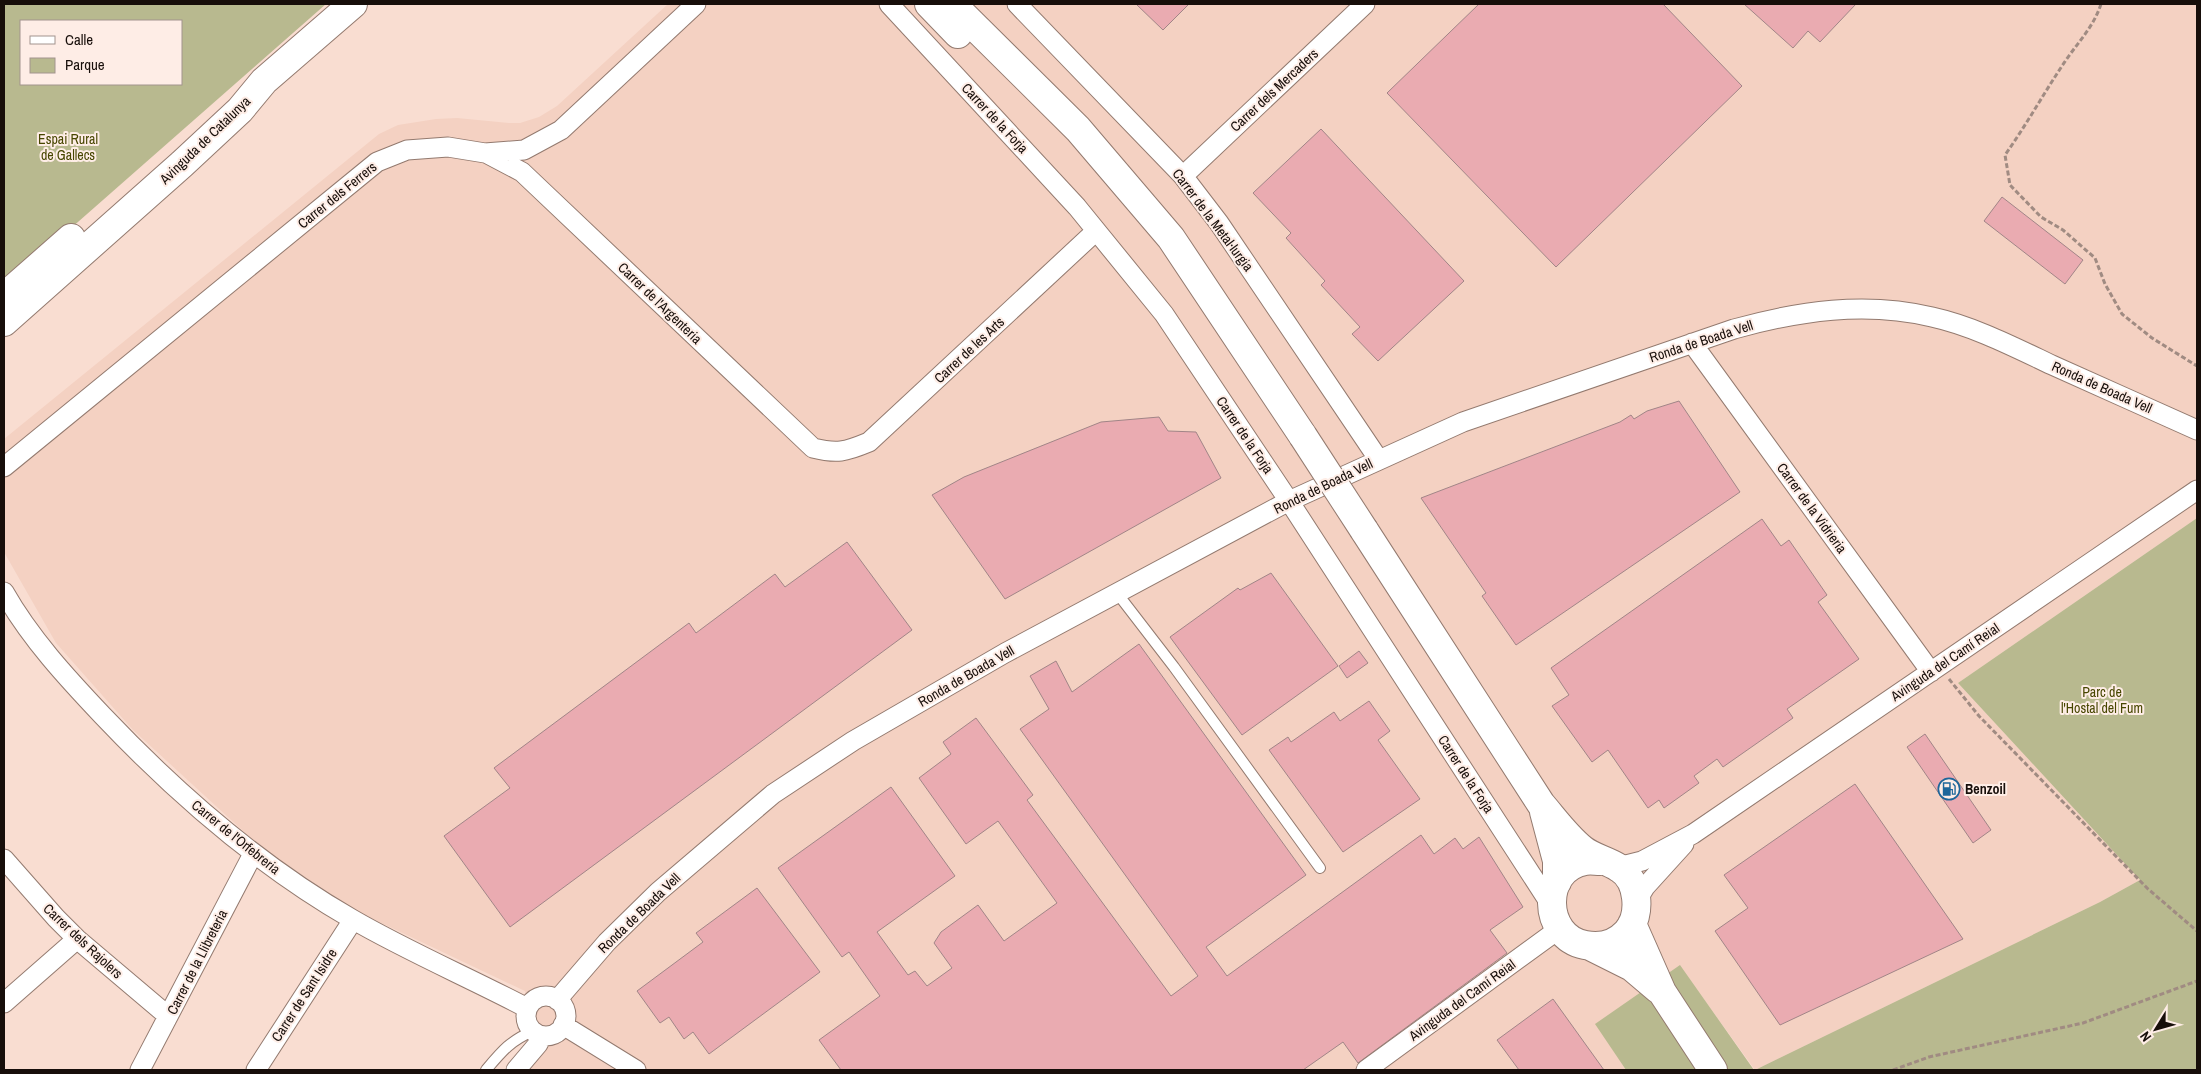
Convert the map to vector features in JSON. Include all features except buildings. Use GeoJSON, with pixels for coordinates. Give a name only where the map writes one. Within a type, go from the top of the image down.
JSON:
{"type":"FeatureCollection","features":[{"type":"Feature","properties":{"kind":"main road"},"geometry":{"type":"LineString","coordinates":[[264,81],[352,4]]}},
{"type":"Feature","properties":{"kind":"main road"},"geometry":{"type":"LineString","coordinates":[[300,48],[329,38],[372,4]]}},
{"type":"Feature","properties":{"kind":"main road"},"geometry":{"type":"LineString","coordinates":[[929,4],[1124,203],[1209,294]]}},
{"type":"Feature","properties":{"kind":"main road"},"geometry":{"type":"LineString","coordinates":[[952,4],[1078,129],[1171,238],[1303,436],[1541,804],[1573,841],[1625,873],[1633,886],[1634,913],[1662,992],[1712,1070]]}},
{"type":"Feature","properties":{"kind":"main road","name":"Avinguda de Catalunya"},"geometry":{"type":"LineString","coordinates":[[4,322],[182,164],[240,110],[264,81]]}},
{"type":"Feature","properties":{"kind":"main road","name":"Avinguda de Catalunya"},"geometry":{"type":"LineString","coordinates":[[4,297],[232,100],[264,81]]}},
{"type":"Feature","properties":{"kind":"main road"},"geometry":{"type":"LineString","coordinates":[[4,336],[136,219],[182,164]]}},
{"type":"Feature","properties":{"kind":"main road"},"geometry":{"type":"LineString","coordinates":[[4,309],[40,278],[80,231]]}},
{"type":"Feature","properties":{"kind":"main road"},"geometry":{"type":"LineString","coordinates":[[1541,804],[1555,849],[1556,906],[1570,940],[1592,946],[1610,943],[1620,938],[1634,913]]}},
{"type":"Feature","properties":{"kind":"main road"},"geometry":{"type":"LineString","coordinates":[[1556,906],[1562,874],[1573,865],[1585,861],[1609,864]]}},
{"type":"Feature","properties":{"kind":"main road"},"geometry":{"type":"LineString","coordinates":[[1592,946],[1632,967],[1662,992]]}},
{"type":"Feature","properties":{"kind":"street","name":"Carrer dels Ferrers"},"geometry":{"type":"LineString","coordinates":[[4,467],[377,162],[407,150],[448,147],[485,153],[524,150],[561,130],[696,4]]}},
{"type":"Feature","properties":{"kind":"street","name":"Carrer de la Forja"},"geometry":{"type":"LineString","coordinates":[[889,4],[1077,207],[1164,314],[1556,906]]}},
{"type":"Feature","properties":{"kind":"street","name":"Carrer de la Metal·lurgia"},"geometry":{"type":"LineString","coordinates":[[1017,4],[1183,176],[1219,223],[1378,460]]}},
{"type":"Feature","properties":{"kind":"street","name":"Carrer dels Mercaders"},"geometry":{"type":"LineString","coordinates":[[1183,176],[1365,4]]}},
{"type":"Feature","properties":{"kind":"street","name":"Carrer de l'Argenteria"},"geometry":{"type":"LineString","coordinates":[[485,153],[522,172],[813,448],[832,453]]}},
{"type":"Feature","properties":{"kind":"street","name":"Carrer de les Arts"},"geometry":{"type":"LineString","coordinates":[[832,453],[869,442],[1096,231]]}},
{"type":"Feature","properties":{"kind":"street","name":"Ronda de Boada Vell"},"geometry":{"type":"LineString","coordinates":[[557,1000],[607,942],[658,892],[773,794],[887,722],[1005,653],[1289,502],[1463,422],[1692,343],[1777,317],[1815,311],[1881,310],[1933,317],[2020,350],[2197,430]]}},
{"type":"Feature","properties":{"kind":"street","name":"Carrer de la Vidrieria"},"geometry":{"type":"LineString","coordinates":[[1692,343],[1935,669]]}},
{"type":"Feature","properties":{"kind":"street","name":"Avinguda del Camí Reial"},"geometry":{"type":"LineString","coordinates":[[1609,864],[1642,861],[1694,834],[2197,490]]}},
{"type":"Feature","properties":{"kind":"street","name":"Carrer de l'Orfebreria"},"geometry":{"type":"LineString","coordinates":[[4,592],[12,607],[80,692],[138,752],[198,808],[253,854],[353,920],[527,1008]]}},
{"type":"Feature","properties":{"kind":"street","name":"Avinguda del Camí Reial"},"geometry":{"type":"LineString","coordinates":[[1634,913],[1645,887],[1694,834]]}},
{"type":"Feature","properties":{"kind":"street","name":"Carrer de la Llibreteria"},"geometry":{"type":"LineString","coordinates":[[140,1070],[253,854]]}},
{"type":"Feature","properties":{"kind":"street","name":"Carrer dels Rajolers"},"geometry":{"type":"LineString","coordinates":[[4,859],[77,939],[168,1016]]}},
{"type":"Feature","properties":{"kind":"street","name":"Avinguda del Camí Reial"},"geometry":{"type":"LineString","coordinates":[[1366,1070],[1556,906]]}},
{"type":"Feature","properties":{"kind":"street","name":"Carrer de Sant Isidre"},"geometry":{"type":"LineString","coordinates":[[261,1068],[353,920]]}},
{"type":"Feature","properties":{"kind":"street"},"geometry":{"type":"LineString","coordinates":[[4,1003],[77,939]]}},
{"type":"Feature","properties":{"kind":"street"},"geometry":{"type":"LineString","coordinates":[[516,1070],[538,1044],[537,1033],[526,1019],[527,1008],[531,1002],[540,997],[551,997],[557,1000],[565,1012],[563,1026],[553,1034],[537,1033]]}},
{"type":"Feature","properties":{"kind":"street"},"geometry":{"type":"LineString","coordinates":[[563,1026],[636,1070]]}},
{"type":"Feature","properties":{"kind":"lane"},"geometry":{"type":"LineString","coordinates":[[1117,593],[1174,667],[1320,868]]}},
{"type":"Feature","properties":{"kind":"lane"},"geometry":{"type":"LineString","coordinates":[[486,1070],[503,1049],[513,1041],[537,1033]]}},
{"type":"Feature","properties":{"kind":"path"},"geometry":{"type":"LineString","coordinates":[[2101,4],[2096,20],[2066,61],[2025,128],[2005,155],[2010,185],[2041,217],[2063,230],[2095,258],[2105,284],[2122,314],[2152,338],[2197,366]]}},
{"type":"Feature","properties":{"kind":"path"},"geometry":{"type":"LineString","coordinates":[[1935,669],[2141,882],[2197,931]]}},
{"type":"Feature","properties":{"kind":"path"},"geometry":{"type":"LineString","coordinates":[[1893,1070],[1929,1057],[2083,1023],[2197,981]]}},
{"type":"Feature","properties":{"kind":"shaded area"},"geometry":{"type":"Polygon","coordinates":[[[668,4],[2197,4],[2197,518],[1958,683],[2140,880],[2100,902],[1755,1070],[1680,966],[1596,1024],[1626,1070],[526,1070],[543,1048],[525,991],[354,910],[264,850],[133,730],[56,643],[4,552],[4,439],[379,134],[398,125],[436,119],[457,118],[520,123],[539,117],[557,106],[668,4]]]}},
{"type":"Feature","properties":{"kind":"green space","name":"Espai Rural de Gallecs"},"geometry":{"type":"Polygon","coordinates":[[[4,4],[326,4],[4,287],[4,4]]]}},
{"type":"Feature","properties":{"kind":"green space","name":"Parc de l'Hostal del Fum"},"geometry":{"type":"Polygon","coordinates":[[[2197,518],[2197,1070],[1755,1070],[2100,902],[2140,880],[1958,683],[2197,518]]]}},
{"type":"Feature","properties":{"kind":"green space"},"geometry":{"type":"Polygon","coordinates":[[[1680,965],[1754,1070],[1626,1070],[1595,1024],[1680,965]]]}},
{"type":"Feature","properties":{"kind":"place","name":"Benzoil"},"geometry":{"type":"Point","coordinates":[1949,789]}}]}
